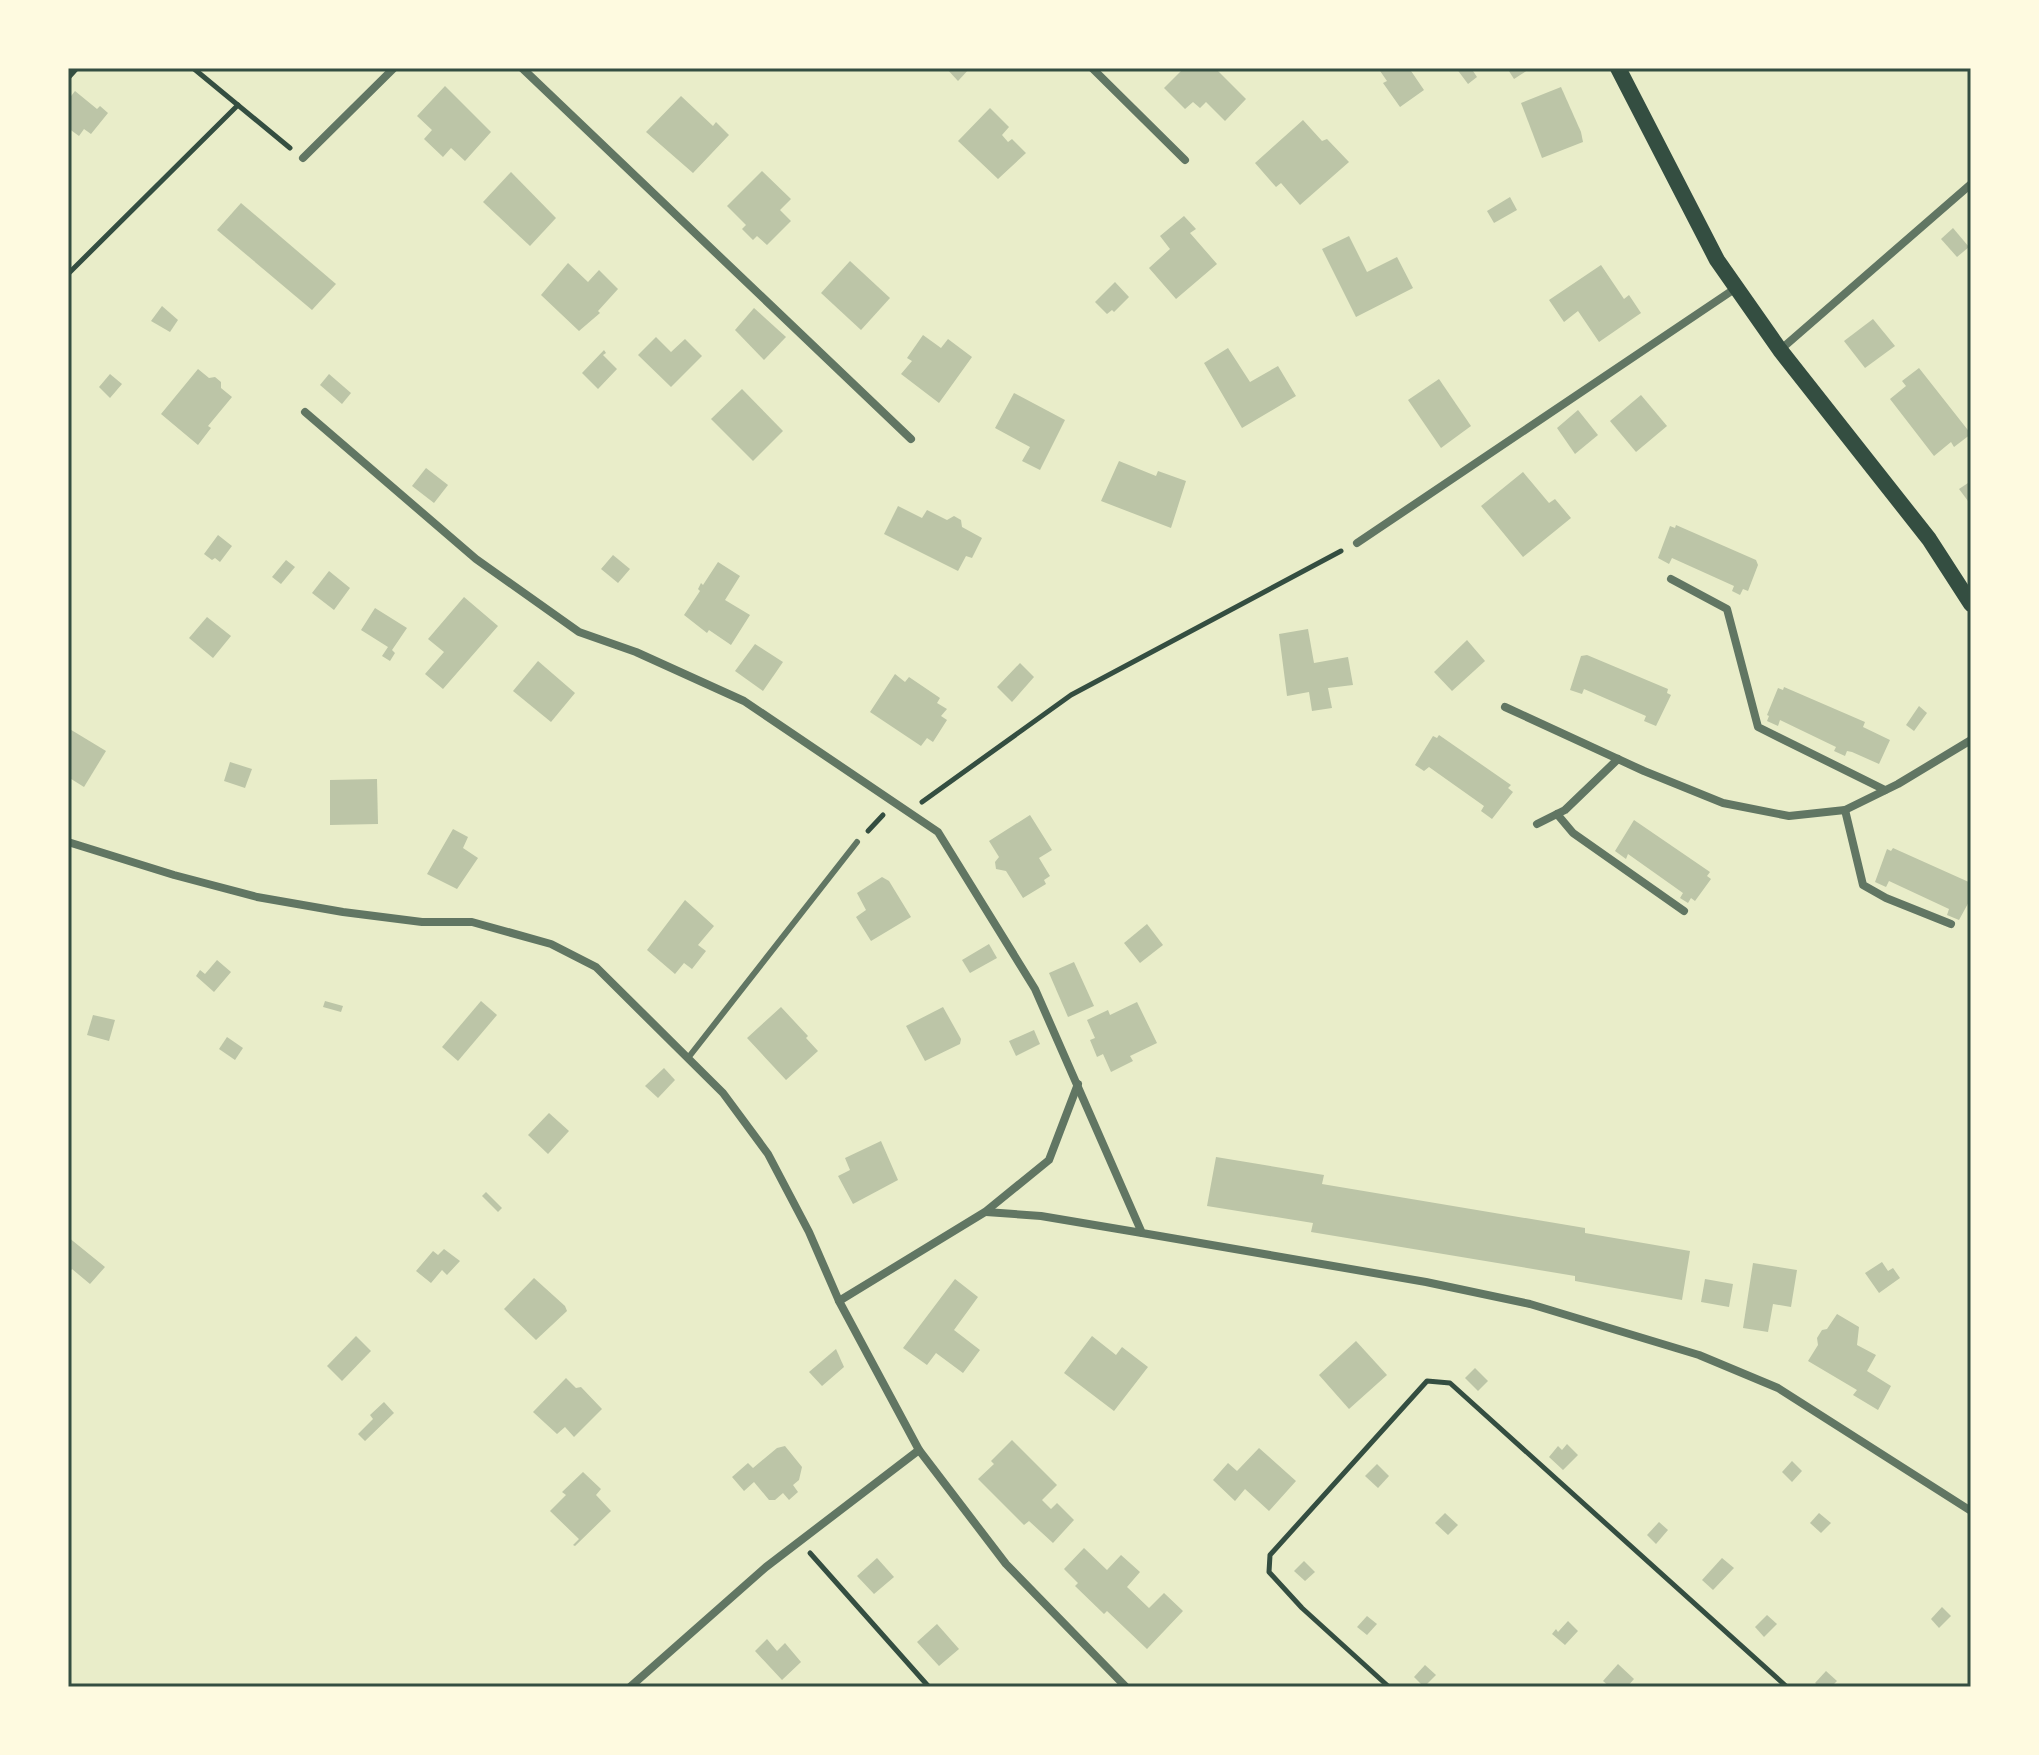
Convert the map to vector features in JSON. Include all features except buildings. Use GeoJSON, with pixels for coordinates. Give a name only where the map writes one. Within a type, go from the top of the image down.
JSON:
{"type":"FeatureCollection","features":[{"type":"Feature","properties":{"kind":"main road"},"geometry":{"type":"LineString","coordinates":[[1618,68],[1717,260],[1780,350],[1929,539],[1971,604]]}},
{"type":"Feature","properties":{"kind":"street"},"geometry":{"type":"LineString","coordinates":[[303,158],[394,68]]}},
{"type":"Feature","properties":{"kind":"street"},"geometry":{"type":"LineString","coordinates":[[522,68],[911,439]]}},
{"type":"Feature","properties":{"kind":"street"},"geometry":{"type":"LineString","coordinates":[[1092,68],[1185,160]]}},
{"type":"Feature","properties":{"kind":"street"},"geometry":{"type":"LineString","coordinates":[[1780,350],[1971,184]]}},
{"type":"Feature","properties":{"kind":"street"},"geometry":{"type":"LineString","coordinates":[[1357,543],[1736,288]]}},
{"type":"Feature","properties":{"kind":"street"},"geometry":{"type":"LineString","coordinates":[[305,412],[476,559],[579,632],[636,652],[744,701],[938,832],[1035,989],[1142,1233]]}},
{"type":"Feature","properties":{"kind":"street"},"geometry":{"type":"LineString","coordinates":[[1671,579],[1727,609],[1758,727],[1885,790]]}},
{"type":"Feature","properties":{"kind":"street"},"geometry":{"type":"LineString","coordinates":[[1505,707],[1723,803],[1789,816],[1845,810],[1971,740]]}},
{"type":"Feature","properties":{"kind":"street"},"geometry":{"type":"LineString","coordinates":[[1537,824],[1565,810],[1618,759]]}},
{"type":"Feature","properties":{"kind":"street"},"geometry":{"type":"LineString","coordinates":[[1845,810],[1863,885],[1886,898],[1951,924]]}},
{"type":"Feature","properties":{"kind":"street"},"geometry":{"type":"LineString","coordinates":[[1557,814],[1573,833],[1684,911]]}},
{"type":"Feature","properties":{"kind":"street"},"geometry":{"type":"LineString","coordinates":[[68,842],[257,897],[422,922],[472,922],[551,944],[596,967],[723,1093],[768,1154],[809,1232],[839,1301],[919,1450],[1006,1564],[1126,1687]]}},
{"type":"Feature","properties":{"kind":"street"},"geometry":{"type":"LineString","coordinates":[[839,1301],[985,1212],[1049,1160],[1078,1084]]}},
{"type":"Feature","properties":{"kind":"street"},"geometry":{"type":"LineString","coordinates":[[985,1212],[1041,1216],[1426,1282],[1530,1304],[1699,1355],[1778,1388],[1971,1511]]}},
{"type":"Feature","properties":{"kind":"street"},"geometry":{"type":"LineString","coordinates":[[630,1687],[766,1567],[919,1450]]}},
{"type":"Feature","properties":{"kind":"lane"},"geometry":{"type":"LineString","coordinates":[[688,1058],[857,842]]}},
{"type":"Feature","properties":{"kind":"path"},"geometry":{"type":"LineString","coordinates":[[68,78],[77,68]]}},
{"type":"Feature","properties":{"kind":"path"},"geometry":{"type":"LineString","coordinates":[[193,68],[303,158]]}},
{"type":"Feature","properties":{"kind":"path"},"geometry":{"type":"LineString","coordinates":[[68,274],[238,105]]}},
{"type":"Feature","properties":{"kind":"path"},"geometry":{"type":"LineString","coordinates":[[908,812],[1071,695],[1357,543]]}},
{"type":"Feature","properties":{"kind":"path"},"geometry":{"type":"LineString","coordinates":[[857,842],[894,803]]}},
{"type":"Feature","properties":{"kind":"path"},"geometry":{"type":"LineString","coordinates":[[1389,1687],[1269,1572],[1270,1555],[1427,1381],[1450,1383],[1787,1687]]}},
{"type":"Feature","properties":{"kind":"path"},"geometry":{"type":"LineString","coordinates":[[800,1542],[929,1687]]}}]}
